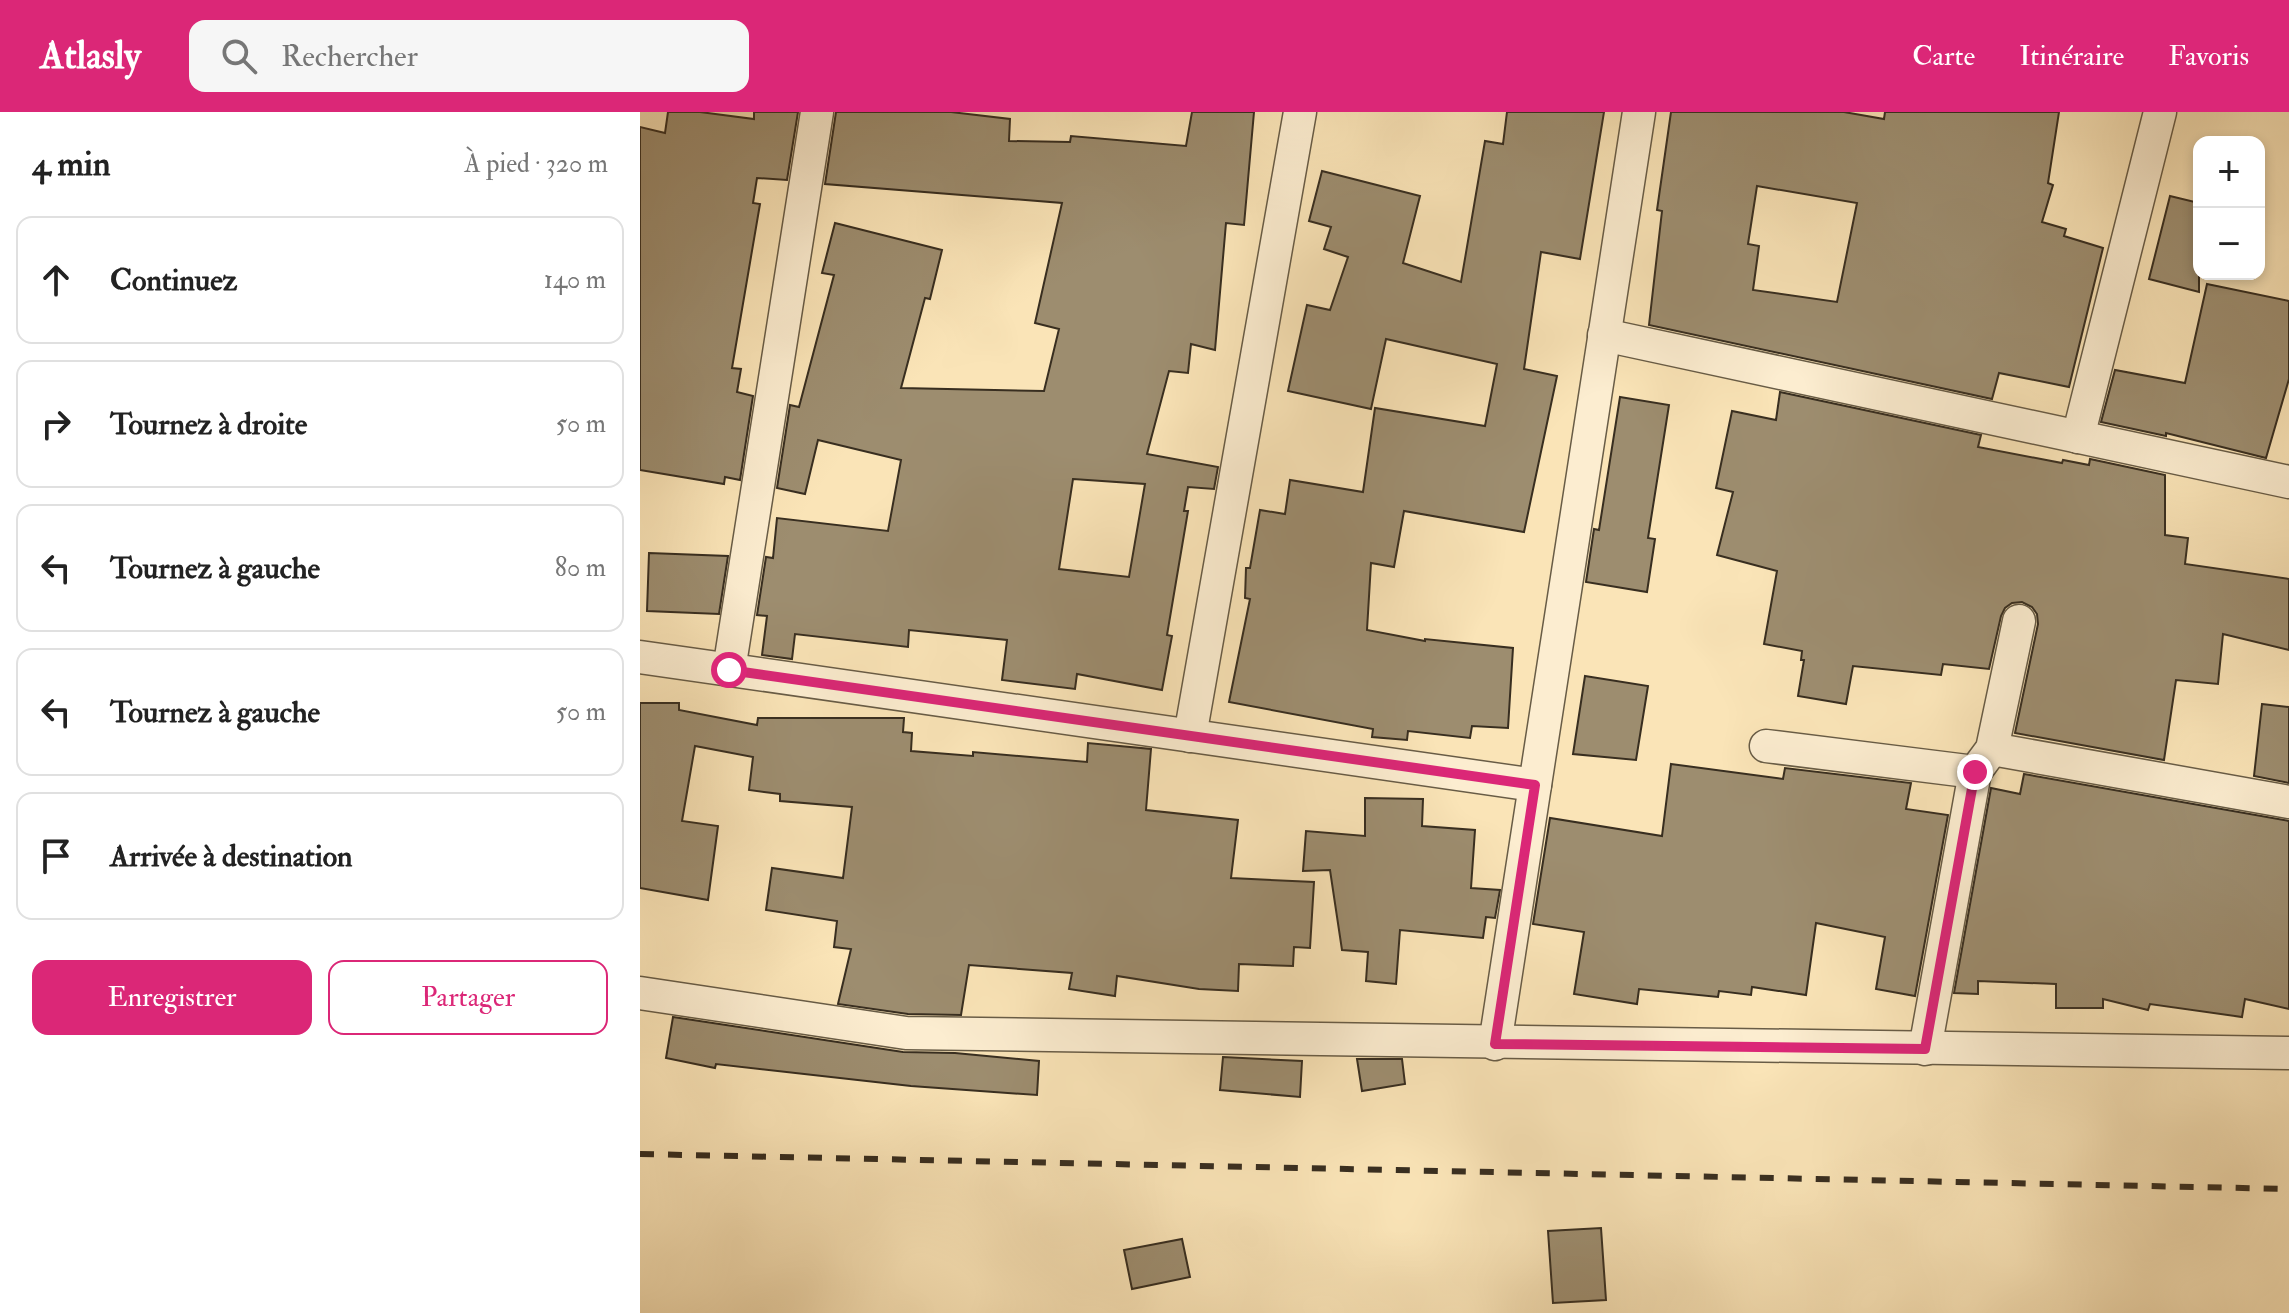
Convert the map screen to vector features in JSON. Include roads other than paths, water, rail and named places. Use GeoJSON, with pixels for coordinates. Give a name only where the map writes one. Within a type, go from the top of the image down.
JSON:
{"type":"FeatureCollection","features":[{"type":"Feature","properties":{"kind":"street"},"geometry":{"type":"LineString","coordinates":[[729,670],[817,112]]}},
{"type":"Feature","properties":{"kind":"street"},"geometry":{"type":"LineString","coordinates":[[1190,736],[1300,112]]}},
{"type":"Feature","properties":{"kind":"street"},"geometry":{"type":"LineString","coordinates":[[1495,1044],[1639,112]]}},
{"type":"Feature","properties":{"kind":"street"},"geometry":{"type":"LineString","coordinates":[[2078,437],[2160,112]]}},
{"type":"Feature","properties":{"kind":"street"},"geometry":{"type":"LineString","coordinates":[[1604,335],[2289,482]]}},
{"type":"Feature","properties":{"kind":"street"},"geometry":{"type":"LineString","coordinates":[[1925,1049],[1983,761],[2019,621]]}},
{"type":"Feature","properties":{"kind":"street"},"geometry":{"type":"LineString","coordinates":[[640,657],[1535,785]]}},
{"type":"Feature","properties":{"kind":"street"},"geometry":{"type":"LineString","coordinates":[[1766,746],[1983,761],[2289,802]]}},
{"type":"Feature","properties":{"kind":"street"},"geometry":{"type":"LineString","coordinates":[[640,993],[906,1033],[1495,1044],[2289,1053]]}},
{"type":"Feature","properties":{"kind":"railway"},"geometry":{"type":"LineString","coordinates":[[640,1154],[2289,1189]]}}]}
